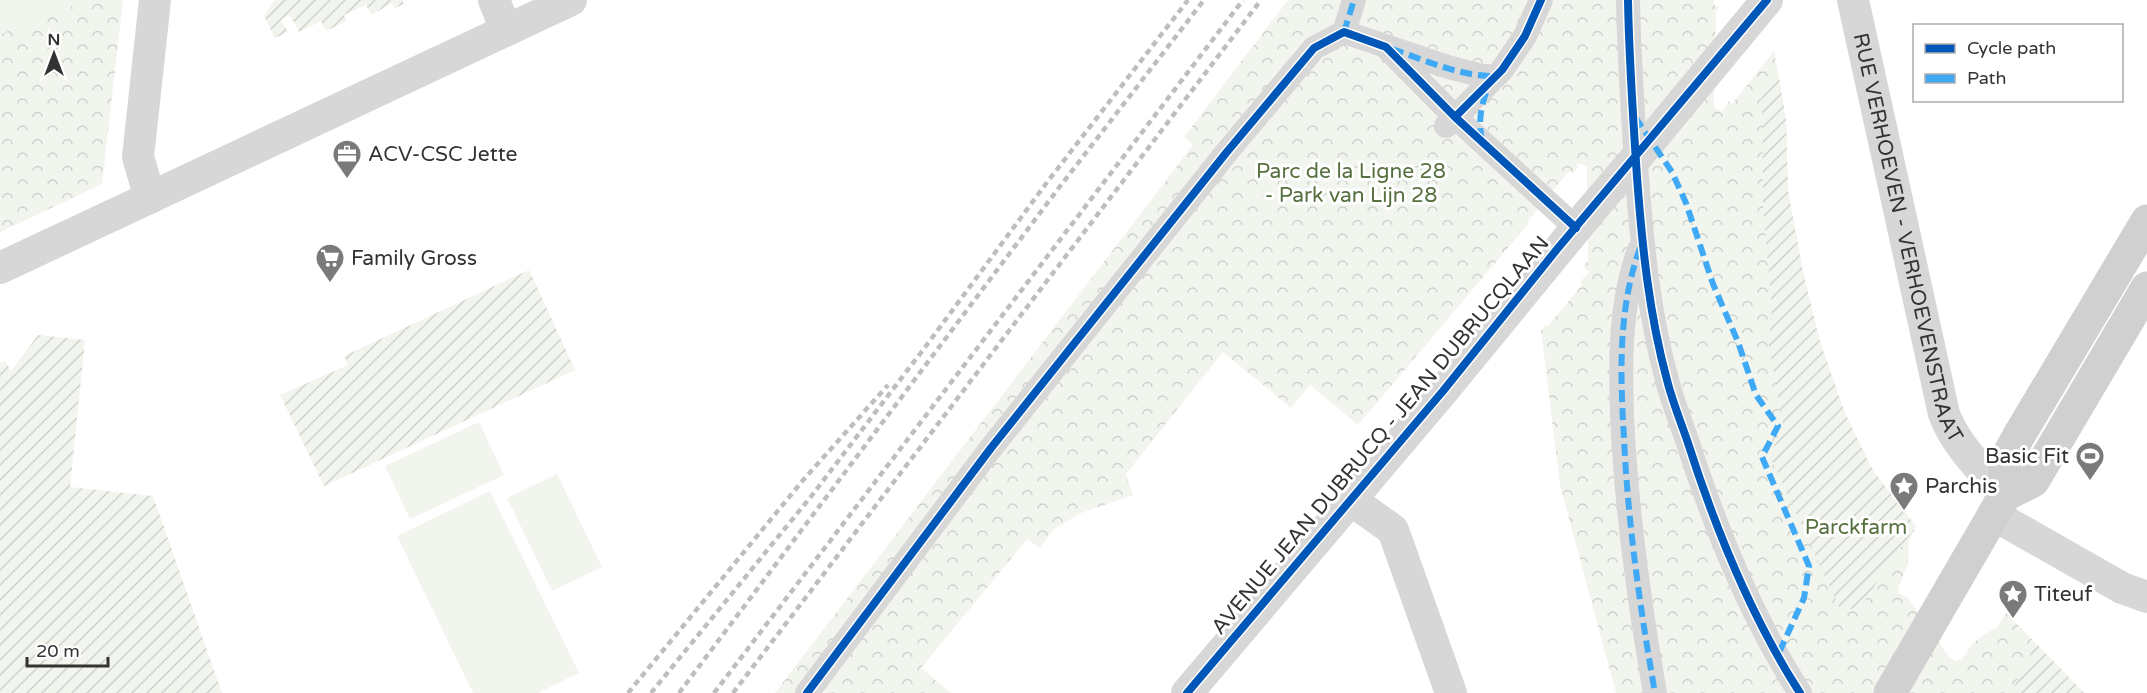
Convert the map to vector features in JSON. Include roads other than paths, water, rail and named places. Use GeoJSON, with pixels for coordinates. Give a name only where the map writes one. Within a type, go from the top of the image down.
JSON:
{"type":"FeatureCollection","features":[{"type":"Feature","properties":{"kind":"main road"},"geometry":{"type":"LineString","coordinates":[[1890,693],[1999,505],[2005,461],[2013,445],[2147,221]]}},
{"type":"Feature","properties":{"kind":"main road"},"geometry":{"type":"LineString","coordinates":[[1999,505],[2033,481],[2147,288]]}},
{"type":"Feature","properties":{"kind":"street"},"geometry":{"type":"LineString","coordinates":[[150,198],[138,157],[155,0]]}},
{"type":"Feature","properties":{"kind":"street"},"geometry":{"type":"LineString","coordinates":[[494,0],[506,30]]}},
{"type":"Feature","properties":{"kind":"street"},"geometry":{"type":"LineString","coordinates":[[0,268],[571,0]]}},
{"type":"Feature","properties":{"kind":"street"},"geometry":{"type":"LineString","coordinates":[[807,693],[992,448],[1233,145],[1314,48],[1344,32],[1354,0]]}},
{"type":"Feature","properties":{"kind":"street"},"geometry":{"type":"LineString","coordinates":[[1450,121],[1502,70],[1525,36],[1541,0]]}},
{"type":"Feature","properties":{"kind":"street"},"geometry":{"type":"LineString","coordinates":[[1628,0],[1629,60],[1642,242],[1666,379],[1700,482],[1731,564],[1777,657],[1800,693]]}},
{"type":"Feature","properties":{"kind":"street","name":"AVENUE JEAN DUBRUCQ - JEAN DUBRUCQLAAN"},"geometry":{"type":"LineString","coordinates":[[1187,693],[1443,391],[1767,0]]}},
{"type":"Feature","properties":{"kind":"street","name":"RUE VERHOEVEN - VERHOEVENSTRAAT"},"geometry":{"type":"LineString","coordinates":[[1853,0],[1944,414],[1954,436],[1999,505],[2122,588],[2147,597]]}},
{"type":"Feature","properties":{"kind":"street"},"geometry":{"type":"LineString","coordinates":[[1344,32],[1448,68],[1483,76],[1496,76]]}},
{"type":"Feature","properties":{"kind":"street"},"geometry":{"type":"LineString","coordinates":[[1386,47],[1450,121],[1483,142],[1582,221]]}},
{"type":"Feature","properties":{"kind":"street"},"geometry":{"type":"LineString","coordinates":[[1483,142],[1479,129],[1481,109],[1486,92],[1496,76]]}},
{"type":"Feature","properties":{"kind":"street"},"geometry":{"type":"LineString","coordinates":[[1642,242],[1628,291],[1624,322],[1622,412],[1633,552],[1654,693]]}},
{"type":"Feature","properties":{"kind":"street"},"geometry":{"type":"LineString","coordinates":[[1351,500],[1393,530],[1451,693]]}},
{"type":"Feature","properties":{"kind":"railway"},"geometry":{"type":"LineString","coordinates":[[651,693],[813,494],[1048,181],[1188,0]]}},
{"type":"Feature","properties":{"kind":"railway"},"geometry":{"type":"LineString","coordinates":[[679,693],[1058,189],[1204,0]]}},
{"type":"Feature","properties":{"kind":"railway"},"geometry":{"type":"LineString","coordinates":[[714,693],[1243,0]]}},
{"type":"Feature","properties":{"kind":"railway"},"geometry":{"type":"LineString","coordinates":[[733,693],[1261,0]]}},
{"type":"Feature","properties":{"kind":"railway"},"geometry":{"type":"LineString","coordinates":[[628,693],[804,479],[888,385]]}},
{"type":"Feature","properties":{"kind":"place","name":"ACV-CSC Jette"},"geometry":{"type":"Point","coordinates":[347,180]}},
{"type":"Feature","properties":{"kind":"place","name":"Family Gross"},"geometry":{"type":"Point","coordinates":[330,284]}},
{"type":"Feature","properties":{"kind":"place","name":"Basic Fit"},"geometry":{"type":"Point","coordinates":[2090,482]}},
{"type":"Feature","properties":{"kind":"place","name":"Parchis"},"geometry":{"type":"Point","coordinates":[1904,512]}},
{"type":"Feature","properties":{"kind":"place","name":"Titeuf"},"geometry":{"type":"Point","coordinates":[2013,620]}},
{"type":"Feature","properties":{"kind":"park label","name":"Parc de la Ligne 28 - Park van Lijn 28"},"geometry":{"type":"Point","coordinates":[1351,183]}},
{"type":"Feature","properties":{"kind":"park label","name":"Parckfarm"},"geometry":{"type":"Point","coordinates":[1856,527]}}]}
